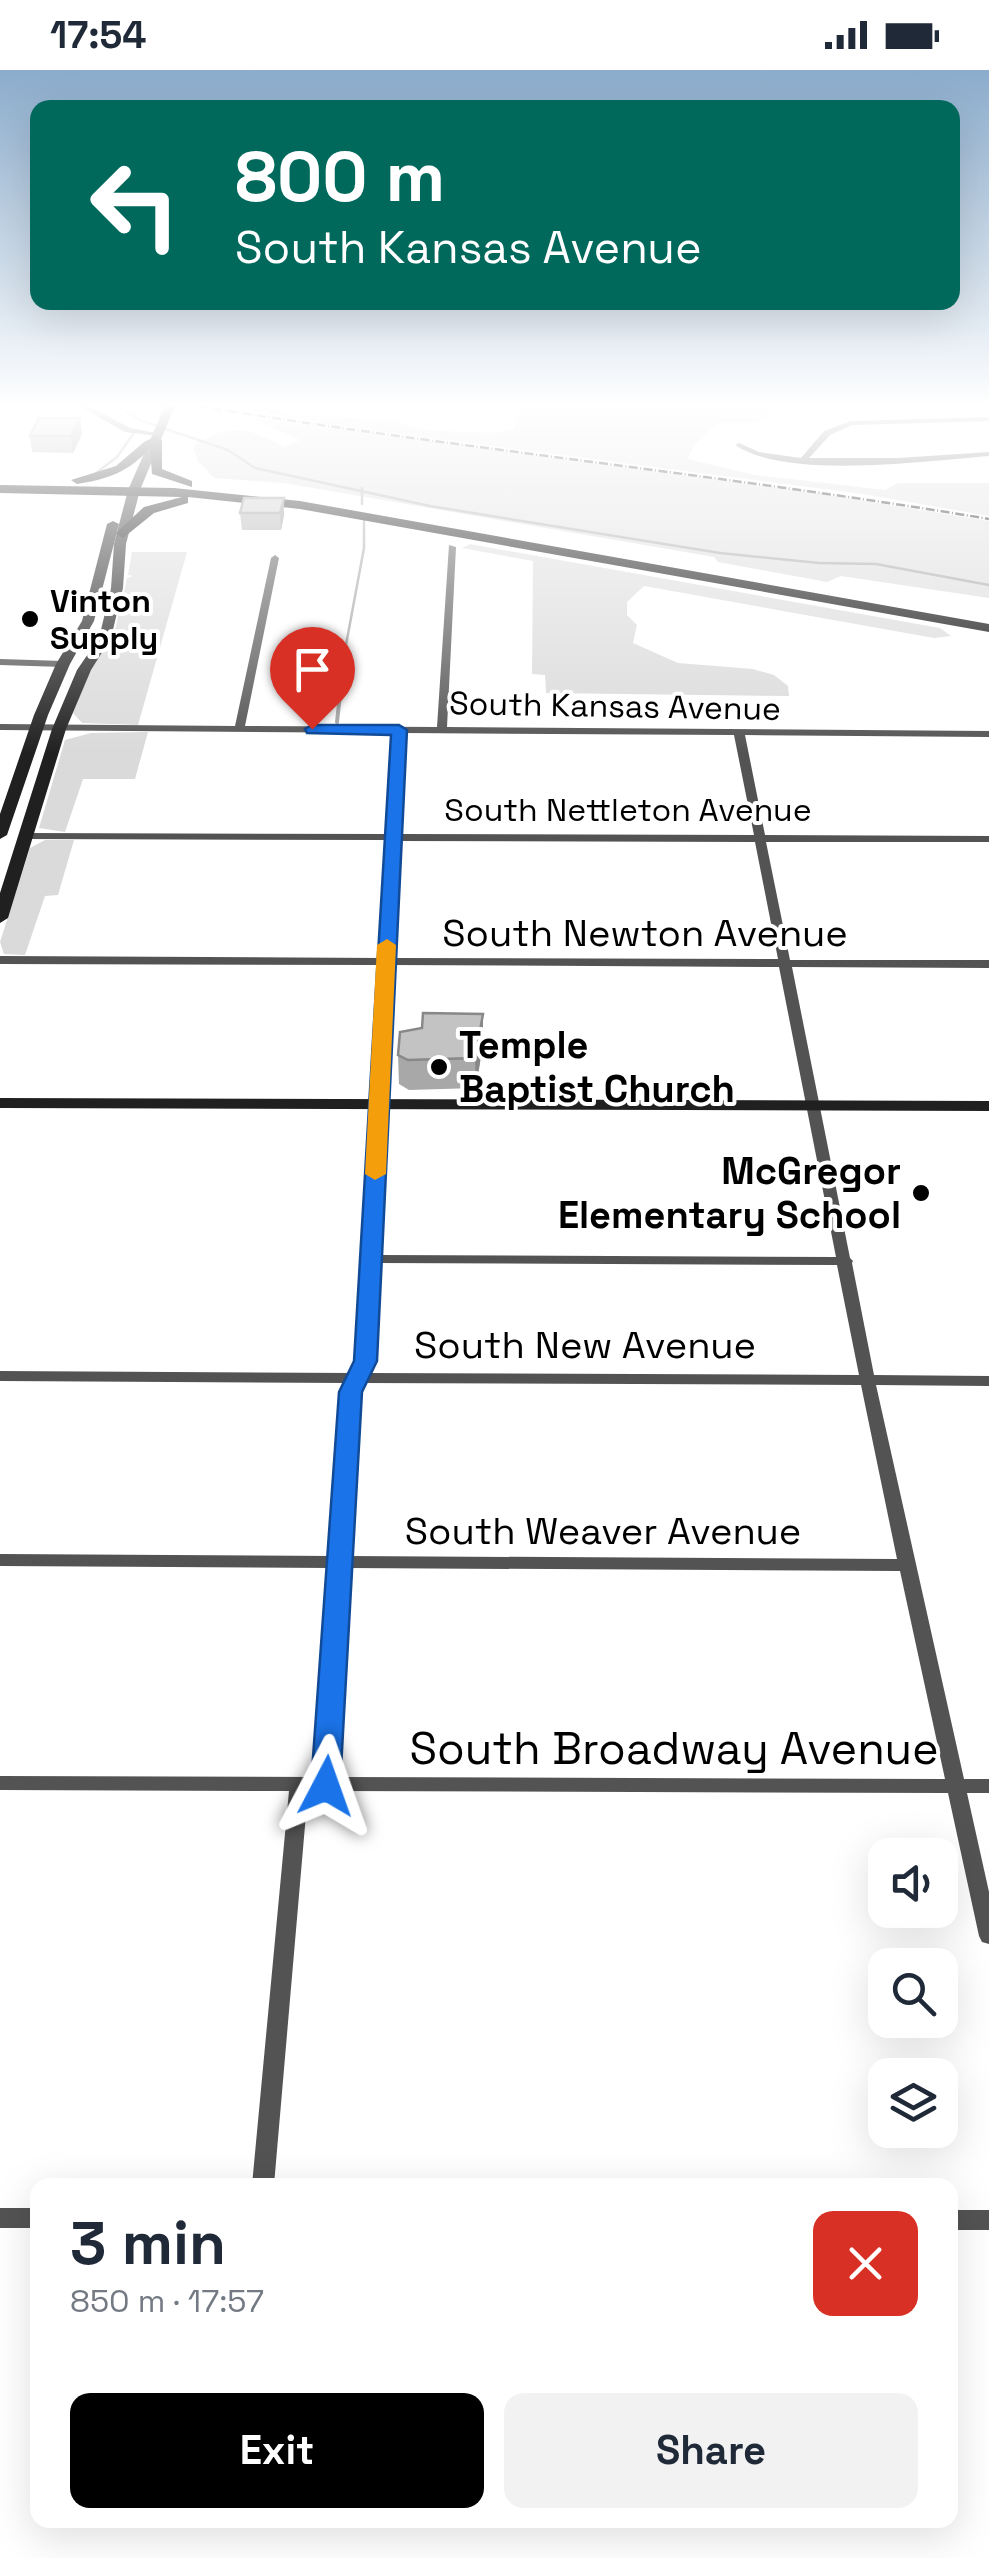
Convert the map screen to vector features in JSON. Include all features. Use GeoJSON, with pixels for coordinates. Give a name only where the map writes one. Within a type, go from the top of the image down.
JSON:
{"type":"FeatureCollection","features":[{"type":"Feature","properties":{"kind":"main road"},"geometry":{"type":"LineString","coordinates":[[0,835],[36,728],[63,664],[88,621],[114,522]]}},
{"type":"Feature","properties":{"kind":"main road"},"geometry":{"type":"LineString","coordinates":[[0,918],[60,728],[84,670],[105,638],[126,522]]}},
{"type":"Feature","properties":{"kind":"main road"},"geometry":{"type":"LineString","coordinates":[[123,534],[135,522]]}},
{"type":"Feature","properties":{"kind":"main road"},"geometry":{"type":"LineString","coordinates":[[398,522],[989,628]]}},
{"type":"Feature","properties":{"kind":"main road"},"geometry":{"type":"LineString","coordinates":[[441,522],[989,620]]}},
{"type":"Feature","properties":{"kind":"main road"},"geometry":{"type":"LineString","coordinates":[[0,1103],[989,1106]]}},
{"type":"Feature","properties":{"kind":"street"},"geometry":{"type":"LineString","coordinates":[[442,730],[452,547]]}},
{"type":"Feature","properties":{"kind":"street"},"geometry":{"type":"LineString","coordinates":[[239,729],[275,558]]}},
{"type":"Feature","properties":{"kind":"street"},"geometry":{"type":"LineString","coordinates":[[0,662],[63,664]]}},
{"type":"Feature","properties":{"kind":"street","name":"South Kansas Avenue"},"geometry":{"type":"LineString","coordinates":[[0,728],[989,734]]}},
{"type":"Feature","properties":{"kind":"street"},"geometry":{"type":"LineString","coordinates":[[326,1786],[350,1392],[365,1361],[399,730]]}},
{"type":"Feature","properties":{"kind":"street"},"geometry":{"type":"LineString","coordinates":[[739,733],[906,1565],[989,1936]]}},
{"type":"Feature","properties":{"kind":"street","name":"South Nettleton Avenue"},"geometry":{"type":"LineString","coordinates":[[26,836],[989,839]]}},
{"type":"Feature","properties":{"kind":"street","name":"South Newton Avenue"},"geometry":{"type":"LineString","coordinates":[[0,960],[989,964]]}},
{"type":"Feature","properties":{"kind":"street"},"geometry":{"type":"LineString","coordinates":[[372,1259],[846,1261]]}},
{"type":"Feature","properties":{"kind":"street","name":"South New Avenue"},"geometry":{"type":"LineString","coordinates":[[0,1376],[989,1381]]}},
{"type":"Feature","properties":{"kind":"street","name":"South Weaver Avenue"},"geometry":{"type":"LineString","coordinates":[[0,1560],[906,1565]]}},
{"type":"Feature","properties":{"kind":"street","name":"South Broadway Avenue"},"geometry":{"type":"LineString","coordinates":[[0,1783],[989,1786]]}},
{"type":"Feature","properties":{"kind":"street"},"geometry":{"type":"LineString","coordinates":[[263,2178],[299,1786]]}},
{"type":"Feature","properties":{"kind":"street"},"geometry":{"type":"LineString","coordinates":[[0,2218],[30,2218]]}},
{"type":"Feature","properties":{"kind":"street"},"geometry":{"type":"LineString","coordinates":[[958,2220],[989,2220]]}},
{"type":"Feature","properties":{"kind":"shaded area"},"geometry":{"type":"Polygon","coordinates":[[[511,522],[989,522],[989,598],[841,576],[827,582],[718,562],[714,557],[511,522]]]}},
{"type":"Feature","properties":{"kind":"shaded area"},"geometry":{"type":"Polygon","coordinates":[[[470,544],[940,628],[951,636],[934,638],[644,586],[627,602],[627,615],[637,625],[633,643],[678,663],[753,669],[774,675],[788,686],[789,696],[546,693],[545,675],[532,674],[533,561],[462,548],[470,544]]]}},
{"type":"Feature","properties":{"kind":"shaded area"},"geometry":{"type":"Polygon","coordinates":[[[132,552],[187,552],[138,725],[82,723],[73,713],[90,669],[114,635],[127,578],[133,576],[128,575],[132,552]]]}},
{"type":"Feature","properties":{"kind":"shaded area"},"geometry":{"type":"Polygon","coordinates":[[[148,732],[135,779],[83,779],[65,832],[39,828],[65,740],[91,733],[148,732]]]}},
{"type":"Feature","properties":{"kind":"shaded area"},"geometry":{"type":"Polygon","coordinates":[[[45,840],[74,840],[58,895],[45,896],[25,955],[4,954],[0,942],[30,848],[45,840]]]}},
{"type":"Feature","properties":{"kind":"building"},"geometry":{"type":"Polygon","coordinates":[[[423,1013],[483,1014],[475,1058],[408,1060],[398,1055],[400,1032],[422,1028],[423,1013]]]}},
{"type":"Feature","properties":{"kind":"waterway"},"geometry":{"type":"LineString","coordinates":[[343,661],[364,548],[364,522]]}},
{"type":"Feature","properties":{"kind":"waterway"},"geometry":{"type":"LineString","coordinates":[[529,522],[720,553],[819,563],[876,564],[989,585]]}},
{"type":"Feature","properties":{"kind":"waterway"},"geometry":{"type":"LineString","coordinates":[[337,722],[344,658]]}},
{"type":"Feature","properties":{"kind":"slow traffic"},"geometry":{"type":"LineString","coordinates":[[375,1174],[387,945]]}},
{"type":"Feature","properties":{"kind":"place","name":"Vinton Supply"},"geometry":{"type":"Point","coordinates":[30,619]}},
{"type":"Feature","properties":{"kind":"place","name":"Temple Baptist Church"},"geometry":{"type":"Point","coordinates":[439,1067]}},
{"type":"Feature","properties":{"kind":"place","name":"McGregor Elementary School"},"geometry":{"type":"Point","coordinates":[921,1193]}},
{"type":"Feature","properties":{"kind":"route"},"geometry":{"type":"LineString","coordinates":[[312,729],[399,730],[365,1361],[350,1392],[326,1786]]}}]}
